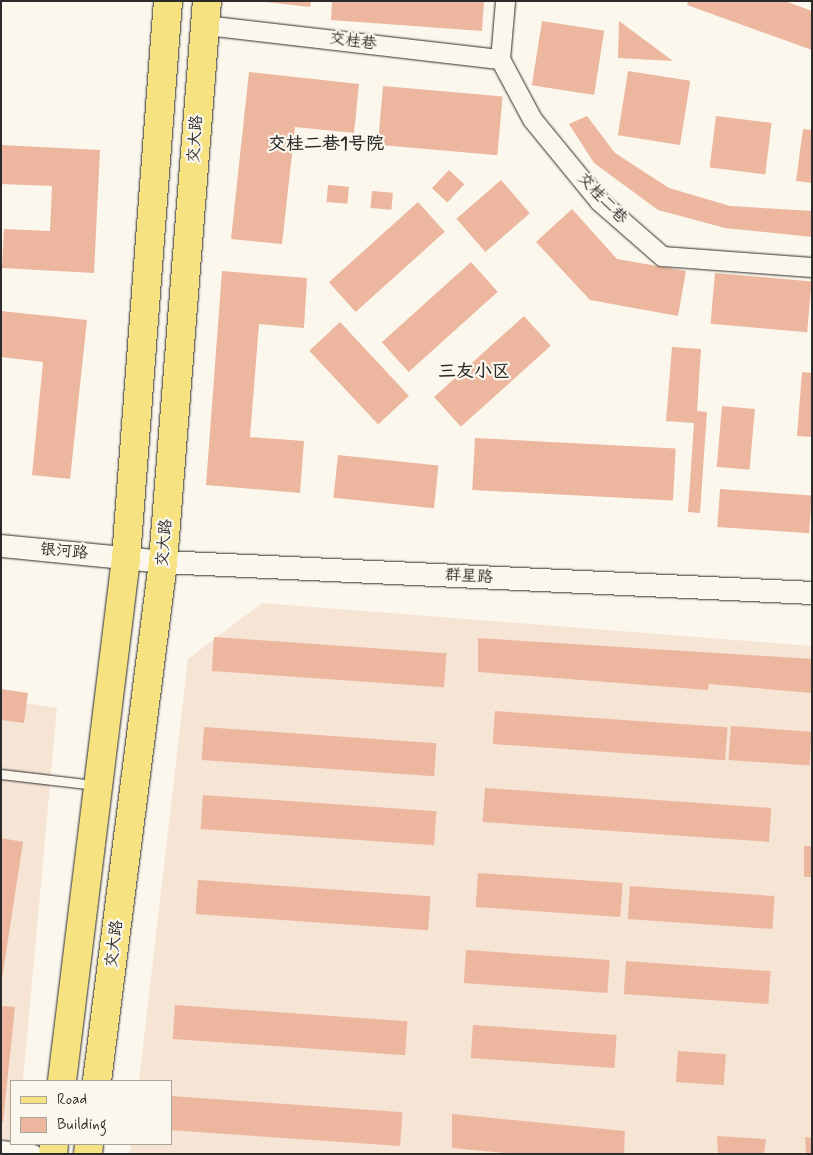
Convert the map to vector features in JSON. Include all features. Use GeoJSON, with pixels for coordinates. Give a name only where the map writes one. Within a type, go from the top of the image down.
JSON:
{"type":"FeatureCollection","features":[{"type":"Feature","properties":{"kind":"main road"},"geometry":{"type":"LineString","coordinates":[[62,1080],[126,558],[168,1]]}},
{"type":"Feature","properties":{"kind":"main road","name":"交大路"},"geometry":{"type":"LineString","coordinates":[[97,1080],[164,562],[206,13]]}},
{"type":"Feature","properties":{"kind":"street"},"geometry":{"type":"LineString","coordinates":[[500,59],[505,1]]}},
{"type":"Feature","properties":{"kind":"street","name":"交桂巷"},"geometry":{"type":"LineString","coordinates":[[206,13],[500,59]]}},
{"type":"Feature","properties":{"kind":"street","name":"交桂二巷"},"geometry":{"type":"LineString","coordinates":[[500,59],[538,126],[599,200],[662,256],[812,266]]}},
{"type":"Feature","properties":{"kind":"street","name":"银河路"},"geometry":{"type":"LineString","coordinates":[[1,546],[126,558]]}},
{"type":"Feature","properties":{"kind":"street","name":"群星路"},"geometry":{"type":"LineString","coordinates":[[126,558],[164,562],[812,593]]}},
{"type":"Feature","properties":{"kind":"street"},"geometry":{"type":"LineString","coordinates":[[1,1150],[33,1154]]}},
{"type":"Feature","properties":{"kind":"lane"},"geometry":{"type":"LineString","coordinates":[[1,774],[98,785]]}},
{"type":"Feature","properties":{"kind":"shaded area"},"geometry":{"type":"Polygon","coordinates":[[[262,603],[812,646],[812,1154],[130,1154],[131,1145],[172,1145],[172,1080],[139,1080],[188,659],[262,603]]]}},
{"type":"Feature","properties":{"kind":"shaded area"},"geometry":{"type":"Polygon","coordinates":[[[1,699],[57,708],[23,1080],[10,1080],[10,1141],[1,1140],[1,699]]]}},
{"type":"Feature","properties":{"kind":"building"},"geometry":{"type":"Polygon","coordinates":[[[257,1],[311,1],[310,7],[257,1]]]}},
{"type":"Feature","properties":{"kind":"building"},"geometry":{"type":"Polygon","coordinates":[[[332,1],[484,1],[482,31],[331,20],[332,1]]]}},
{"type":"Feature","properties":{"kind":"building"},"geometry":{"type":"Polygon","coordinates":[[[688,1],[785,1],[812,11],[812,50],[687,5],[688,1]]]}},
{"type":"Feature","properties":{"kind":"building"},"geometry":{"type":"Polygon","coordinates":[[[542,21],[604,31],[594,95],[532,85],[542,21]]]}},
{"type":"Feature","properties":{"kind":"building"},"geometry":{"type":"Polygon","coordinates":[[[619,21],[673,61],[618,58],[619,21]]]}},
{"type":"Feature","properties":{"kind":"building"},"geometry":{"type":"Polygon","coordinates":[[[628,71],[690,81],[680,145],[618,135],[628,71]]]}},
{"type":"Feature","properties":{"kind":"building"},"geometry":{"type":"Polygon","coordinates":[[[249,72],[359,84],[354,133],[295,127],[282,244],[231,239],[249,72]]]}},
{"type":"Feature","properties":{"kind":"building"},"geometry":{"type":"Polygon","coordinates":[[[383,86],[503,96],[497,155],[378,145],[383,86]]]}},
{"type":"Feature","properties":{"kind":"building"},"geometry":{"type":"Polygon","coordinates":[[[587,116],[615,153],[669,188],[730,206],[812,211],[812,237],[725,228],[658,210],[594,163],[569,124],[587,116]]]}},
{"type":"Feature","properties":{"kind":"building"},"geometry":{"type":"Polygon","coordinates":[[[716,116],[772,123],[765,174],[710,168],[716,116]]]}},
{"type":"Feature","properties":{"kind":"building"},"geometry":{"type":"Polygon","coordinates":[[[803,129],[812,130],[812,183],[796,181],[803,129]]]}},
{"type":"Feature","properties":{"kind":"building"},"geometry":{"type":"Polygon","coordinates":[[[1,145],[100,150],[94,273],[2,268],[4,229],[50,231],[52,186],[1,184],[1,145]]]}},
{"type":"Feature","properties":{"kind":"building"},"geometry":{"type":"Polygon","coordinates":[[[449,170],[464,184],[447,203],[432,188],[449,170]]]}},
{"type":"Feature","properties":{"kind":"building"},"geometry":{"type":"Polygon","coordinates":[[[501,180],[530,213],[485,252],[456,219],[501,180]]]}},
{"type":"Feature","properties":{"kind":"building"},"geometry":{"type":"Polygon","coordinates":[[[328,185],[349,187],[347,204],[327,202],[328,185]]]}},
{"type":"Feature","properties":{"kind":"building"},"geometry":{"type":"Polygon","coordinates":[[[372,191],[393,193],[391,210],[371,208],[372,191]]]}},
{"type":"Feature","properties":{"kind":"building"},"geometry":{"type":"Polygon","coordinates":[[[418,202],[445,232],[356,312],[329,282],[418,202]]]}},
{"type":"Feature","properties":{"kind":"building"},"geometry":{"type":"Polygon","coordinates":[[[572,209],[617,259],[686,271],[678,316],[590,300],[536,242],[572,209]]]}},
{"type":"Feature","properties":{"kind":"building"},"geometry":{"type":"Polygon","coordinates":[[[471,262],[498,292],[409,372],[382,342],[471,262]]]}},
{"type":"Feature","properties":{"kind":"building"},"geometry":{"type":"Polygon","coordinates":[[[222,271],[307,278],[304,328],[259,324],[250,437],[304,441],[300,493],[206,485],[222,271]]]}},
{"type":"Feature","properties":{"kind":"building"},"geometry":{"type":"Polygon","coordinates":[[[715,273],[812,281],[807,332],[711,324],[715,273]]]}},
{"type":"Feature","properties":{"kind":"building"},"geometry":{"type":"Polygon","coordinates":[[[1,311],[87,320],[70,479],[32,475],[43,362],[1,357],[1,311]]]}},
{"type":"Feature","properties":{"kind":"building"},"geometry":{"type":"Polygon","coordinates":[[[524,316],[551,346],[461,427],[434,397],[524,316]]]}},
{"type":"Feature","properties":{"kind":"building"},"geometry":{"type":"Polygon","coordinates":[[[340,322],[409,396],[378,425],[309,351],[340,322]]]}},
{"type":"Feature","properties":{"kind":"building"},"geometry":{"type":"Polygon","coordinates":[[[672,347],[701,349],[697,411],[707,412],[700,513],[688,512],[694,423],[666,421],[672,347]]]}},
{"type":"Feature","properties":{"kind":"building"},"geometry":{"type":"Polygon","coordinates":[[[802,372],[812,373],[812,437],[797,436],[802,372]]]}},
{"type":"Feature","properties":{"kind":"building"},"geometry":{"type":"Polygon","coordinates":[[[722,406],[755,409],[750,470],[717,467],[722,406]]]}},
{"type":"Feature","properties":{"kind":"building"},"geometry":{"type":"Polygon","coordinates":[[[475,438],[676,449],[673,500],[472,490],[475,438]]]}},
{"type":"Feature","properties":{"kind":"building"},"geometry":{"type":"Polygon","coordinates":[[[338,455],[438,466],[434,508],[334,498],[338,455]]]}},
{"type":"Feature","properties":{"kind":"building"},"geometry":{"type":"Polygon","coordinates":[[[720,489],[812,495],[809,533],[717,527],[720,489]]]}},
{"type":"Feature","properties":{"kind":"building"},"geometry":{"type":"Polygon","coordinates":[[[214,637],[446,653],[444,687],[212,671],[214,637]]]}},
{"type":"Feature","properties":{"kind":"building"},"geometry":{"type":"Polygon","coordinates":[[[478,638],[812,659],[812,693],[709,684],[708,690],[478,672],[478,638]]]}},
{"type":"Feature","properties":{"kind":"building"},"geometry":{"type":"Polygon","coordinates":[[[1,689],[28,693],[24,723],[1,720],[1,689]]]}},
{"type":"Feature","properties":{"kind":"building"},"geometry":{"type":"Polygon","coordinates":[[[495,711],[727,727],[725,760],[493,744],[495,711]]]}},
{"type":"Feature","properties":{"kind":"building"},"geometry":{"type":"Polygon","coordinates":[[[731,726],[812,732],[809,766],[729,760],[731,726]]]}},
{"type":"Feature","properties":{"kind":"building"},"geometry":{"type":"Polygon","coordinates":[[[204,727],[436,743],[434,776],[202,760],[204,727]]]}},
{"type":"Feature","properties":{"kind":"building"},"geometry":{"type":"Polygon","coordinates":[[[485,788],[771,808],[769,842],[483,822],[485,788]]]}},
{"type":"Feature","properties":{"kind":"building"},"geometry":{"type":"Polygon","coordinates":[[[203,795],[436,811],[434,845],[201,829],[203,795]]]}},
{"type":"Feature","properties":{"kind":"building"},"geometry":{"type":"Polygon","coordinates":[[[1,838],[23,842],[2,979],[1,979],[1,838]]]}},
{"type":"Feature","properties":{"kind":"building"},"geometry":{"type":"Polygon","coordinates":[[[804,846],[812,846],[812,877],[804,877],[804,846]]]}},
{"type":"Feature","properties":{"kind":"building"},"geometry":{"type":"Polygon","coordinates":[[[478,873],[623,883],[620,917],[476,907],[478,873]]]}},
{"type":"Feature","properties":{"kind":"building"},"geometry":{"type":"Polygon","coordinates":[[[198,880],[430,896],[428,930],[196,914],[198,880]]]}},
{"type":"Feature","properties":{"kind":"building"},"geometry":{"type":"Polygon","coordinates":[[[630,886],[775,896],[772,929],[628,919],[630,886]]]}},
{"type":"Feature","properties":{"kind":"building"},"geometry":{"type":"Polygon","coordinates":[[[466,950],[610,960],[607,993],[464,983],[466,950]]]}},
{"type":"Feature","properties":{"kind":"building"},"geometry":{"type":"Polygon","coordinates":[[[626,961],[771,971],[768,1004],[624,994],[626,961]]]}},
{"type":"Feature","properties":{"kind":"building"},"geometry":{"type":"Polygon","coordinates":[[[175,1005],[407,1021],[405,1055],[173,1039],[175,1005]]]}},
{"type":"Feature","properties":{"kind":"building"},"geometry":{"type":"Polygon","coordinates":[[[1,1006],[15,1007],[3,1122],[1,1122],[1,1006]]]}},
{"type":"Feature","properties":{"kind":"building"},"geometry":{"type":"Polygon","coordinates":[[[473,1025],[617,1035],[614,1068],[471,1058],[473,1025]]]}},
{"type":"Feature","properties":{"kind":"building"},"geometry":{"type":"Polygon","coordinates":[[[678,1051],[726,1054],[724,1085],[676,1082],[678,1051]]]}},
{"type":"Feature","properties":{"kind":"building"},"geometry":{"type":"Polygon","coordinates":[[[172,1096],[402,1112],[400,1146],[172,1130],[172,1096]]]}},
{"type":"Feature","properties":{"kind":"building"},"geometry":{"type":"Polygon","coordinates":[[[452,1114],[625,1131],[624,1154],[516,1154],[452,1148],[452,1114]]]}},
{"type":"Feature","properties":{"kind":"building"},"geometry":{"type":"Polygon","coordinates":[[[717,1136],[766,1139],[764,1154],[718,1154],[717,1136]]]}},
{"type":"Feature","properties":{"kind":"building"},"geometry":{"type":"Polygon","coordinates":[[[805,1137],[812,1138],[812,1154],[806,1154],[805,1137]]]}},
{"type":"Feature","properties":{"kind":"district","name":"交桂二巷1号院"},"geometry":{"type":"Point","coordinates":[326,144]}},
{"type":"Feature","properties":{"kind":"district","name":"三友小区"},"geometry":{"type":"Point","coordinates":[474,372]}}]}
